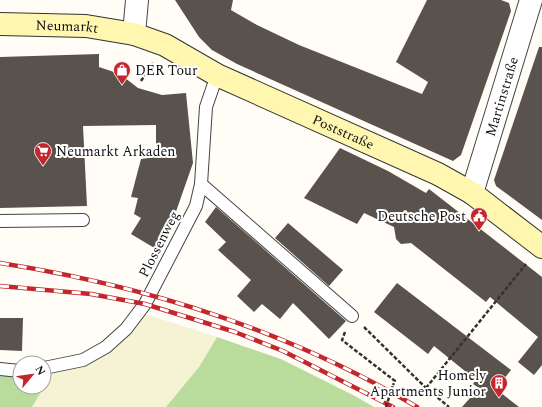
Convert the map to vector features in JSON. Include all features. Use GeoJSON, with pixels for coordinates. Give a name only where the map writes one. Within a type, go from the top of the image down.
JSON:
{"type":"FeatureCollection","features":[{"type":"Feature","properties":{"kind":"main road","name":"Neumarkt"},"geometry":{"type":"LineString","coordinates":[[0,24],[86,26],[134,34]]}},
{"type":"Feature","properties":{"kind":"main road","name":"Poststraße"},"geometry":{"type":"LineString","coordinates":[[134,34],[165,45],[218,75],[438,174],[472,193],[541,247]]}},
{"type":"Feature","properties":{"kind":"street"},"geometry":{"type":"LineString","coordinates":[[134,34],[137,0]]}},
{"type":"Feature","properties":{"kind":"street","name":"Martinstraße"},"geometry":{"type":"LineString","coordinates":[[472,193],[531,0]]}},
{"type":"Feature","properties":{"kind":"lane","name":"Plossenweg"},"geometry":{"type":"LineString","coordinates":[[52,366],[83,360],[106,347],[126,329],[151,294],[196,206],[201,184],[206,107],[218,75]]}},
{"type":"Feature","properties":{"kind":"lane"},"geometry":{"type":"LineString","coordinates":[[201,184],[352,316]]}},
{"type":"Feature","properties":{"kind":"lane"},"geometry":{"type":"LineString","coordinates":[[0,221],[83,220]]}},
{"type":"Feature","properties":{"kind":"lane"},"geometry":{"type":"LineString","coordinates":[[0,369],[12,370]]}},
{"type":"Feature","properties":{"kind":"path"},"geometry":{"type":"LineString","coordinates":[[426,388],[541,247]]}},
{"type":"Feature","properties":{"kind":"path"},"geometry":{"type":"LineString","coordinates":[[352,316],[426,388],[449,407]]}},
{"type":"Feature","properties":{"kind":"path"},"geometry":{"type":"LineString","coordinates":[[342,340],[395,381],[386,407]]}},
{"type":"Feature","properties":{"kind":"shaded area"},"geometry":{"type":"Polygon","coordinates":[[[139,312],[217,337],[199,367],[166,407],[32,407],[39,395],[52,395],[52,366],[83,360],[139,312]]]}},
{"type":"Feature","properties":{"kind":"green space"},"geometry":{"type":"Polygon","coordinates":[[[217,337],[281,359],[374,407],[166,407],[199,367],[217,337]]]}},
{"type":"Feature","properties":{"kind":"green space"},"geometry":{"type":"Polygon","coordinates":[[[0,369],[12,370],[12,395],[39,395],[32,407],[0,407],[0,369]]]}},
{"type":"Feature","properties":{"kind":"building"},"geometry":{"type":"Polygon","coordinates":[[[175,0],[233,0],[231,10],[257,25],[299,45],[422,94],[428,82],[396,62],[427,0],[501,0],[509,3],[511,11],[461,155],[453,161],[237,64],[212,50],[199,37],[175,0]]]}},
{"type":"Feature","properties":{"kind":"building"},"geometry":{"type":"Polygon","coordinates":[[[539,47],[542,47],[542,220],[496,186],[494,180],[539,47]]]}},
{"type":"Feature","properties":{"kind":"building","name":"Neumarkt Arkaden"},"geometry":{"type":"Polygon","coordinates":[[[99,54],[99,67],[120,74],[138,88],[162,95],[186,93],[193,163],[172,223],[156,249],[131,234],[141,218],[134,214],[138,198],[131,197],[141,159],[156,157],[156,125],[83,126],[87,206],[0,208],[0,57],[99,54]]]}},
{"type":"Feature","properties":{"kind":"building"},"geometry":{"type":"Polygon","coordinates":[[[340,148],[388,171],[426,193],[429,189],[542,277],[542,365],[534,375],[518,362],[538,337],[490,297],[486,302],[411,243],[401,244],[396,239],[394,227],[364,213],[357,224],[304,198],[340,148]]]}},
{"type":"Feature","properties":{"kind":"building"},"geometry":{"type":"Polygon","coordinates":[[[216,207],[346,321],[329,339],[293,303],[280,319],[262,304],[254,312],[237,296],[251,280],[218,250],[226,242],[205,222],[216,207]]]}},
{"type":"Feature","properties":{"kind":"building"},"geometry":{"type":"Polygon","coordinates":[[[288,223],[343,270],[329,286],[275,238],[288,223]]]}},
{"type":"Feature","properties":{"kind":"building"},"geometry":{"type":"Polygon","coordinates":[[[397,283],[511,370],[496,389],[519,407],[462,407],[479,388],[473,384],[476,380],[434,346],[428,354],[374,312],[397,283]]]}},
{"type":"Feature","properties":{"kind":"building"},"geometry":{"type":"Polygon","coordinates":[[[0,318],[23,318],[22,351],[0,350],[0,318]]]}},
{"type":"Feature","properties":{"kind":"railway"},"geometry":{"type":"LineString","coordinates":[[0,263],[109,285],[216,315],[268,334],[319,356],[368,380],[417,407]]}},
{"type":"Feature","properties":{"kind":"railway"},"geometry":{"type":"LineString","coordinates":[[0,286],[91,294],[145,304],[235,332],[283,351],[393,407]]}},
{"type":"Feature","properties":{"kind":"place","name":"DER Tour"},"geometry":{"type":"Point","coordinates":[122,85]}},
{"type":"Feature","properties":{"kind":"place","name":"Neumarkt Arkaden"},"geometry":{"type":"Point","coordinates":[43,166]}},
{"type":"Feature","properties":{"kind":"place","name":"Deutsche Post"},"geometry":{"type":"Point","coordinates":[479,231]}},
{"type":"Feature","properties":{"kind":"place","name":"Homely Apartments Junior"},"geometry":{"type":"Point","coordinates":[499,398]}}]}
